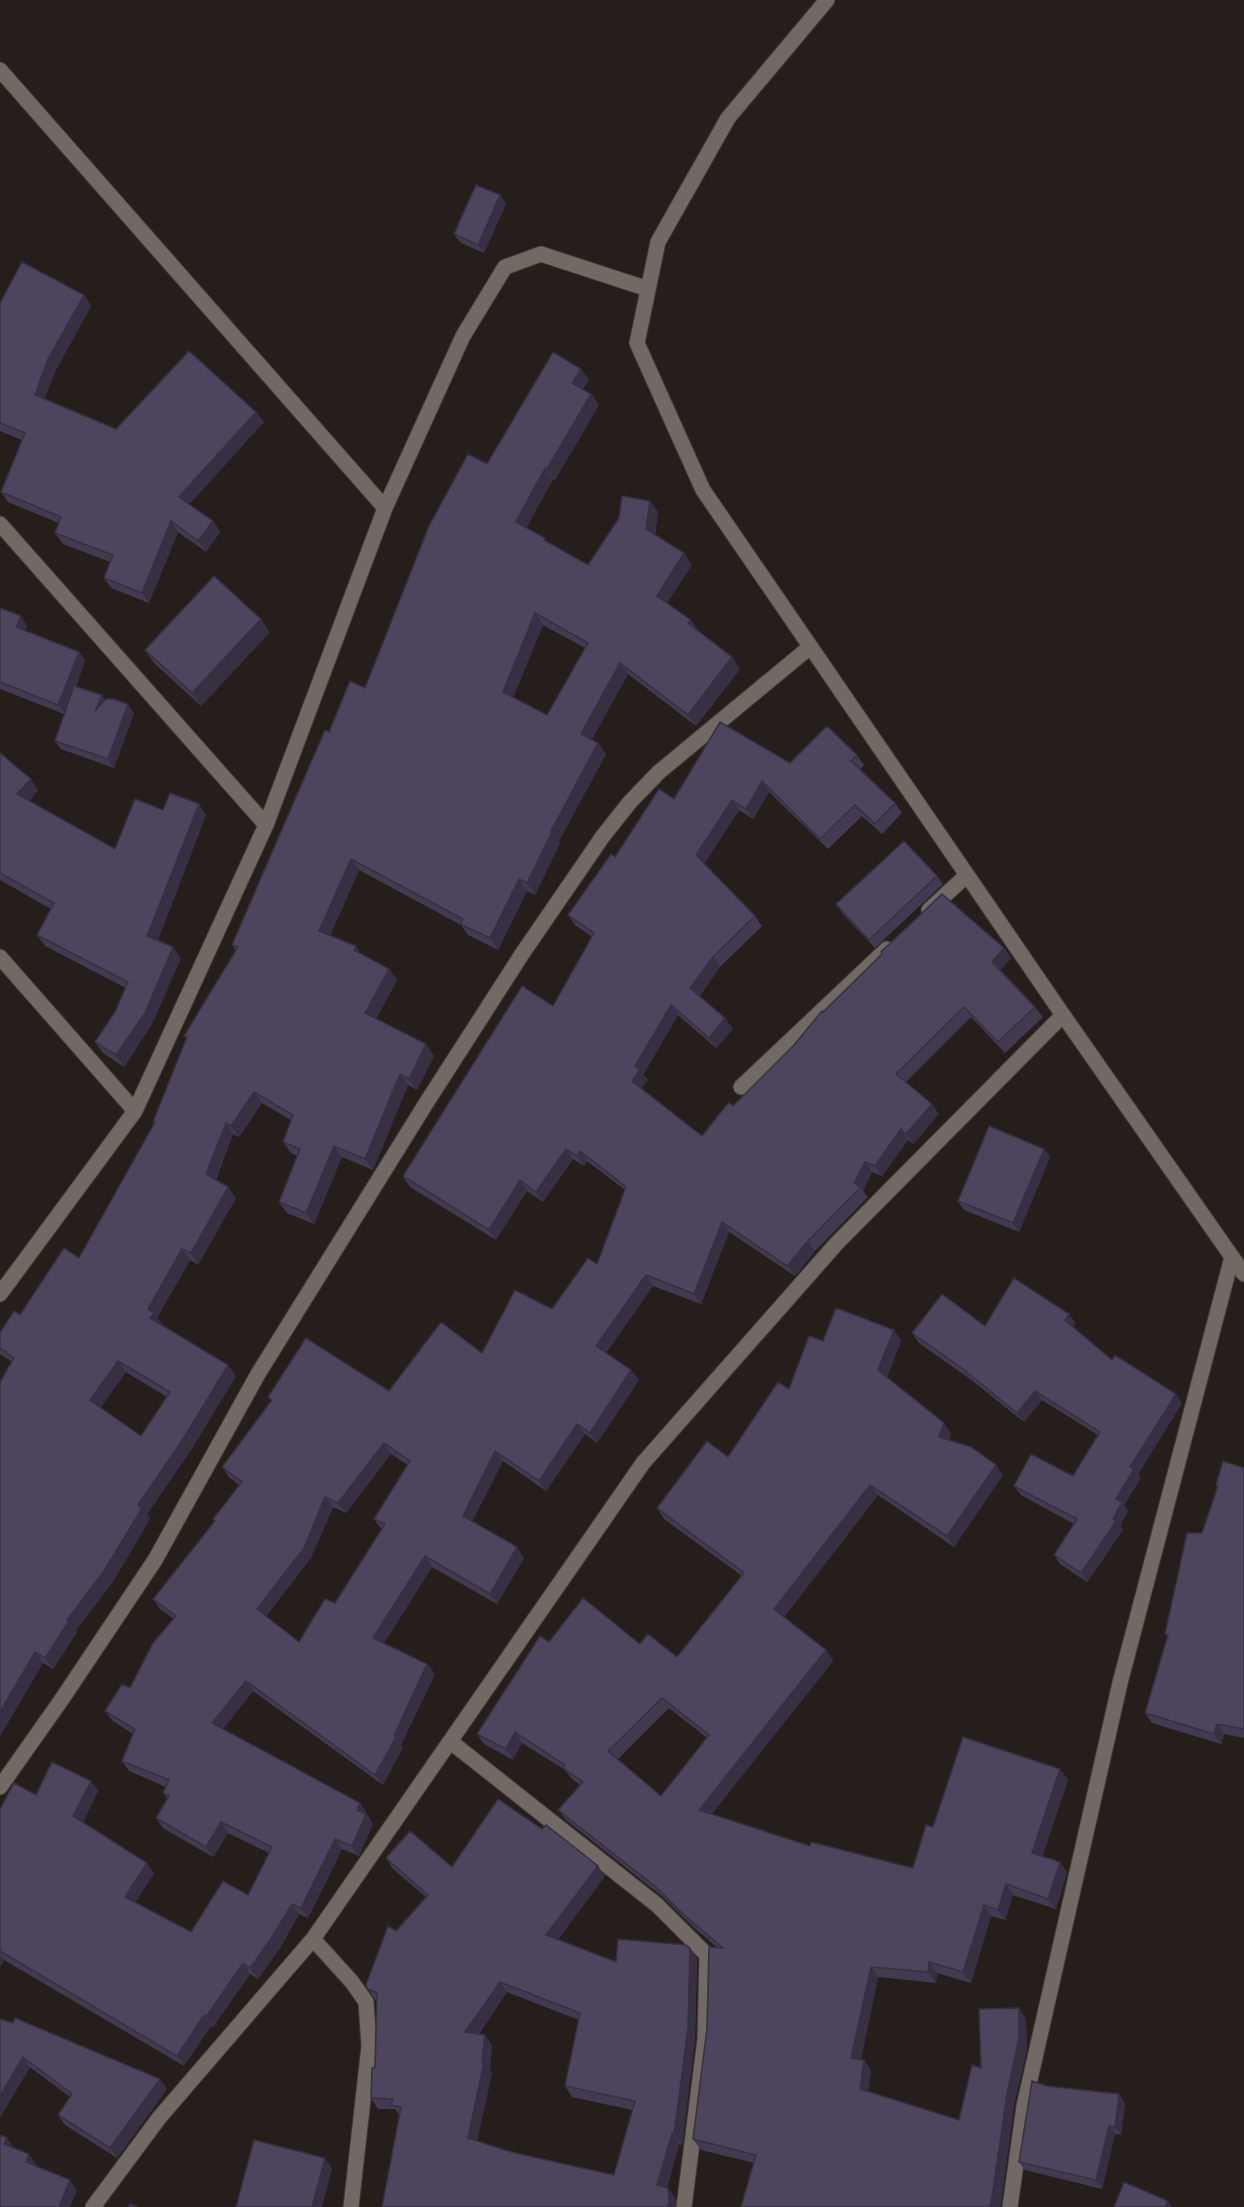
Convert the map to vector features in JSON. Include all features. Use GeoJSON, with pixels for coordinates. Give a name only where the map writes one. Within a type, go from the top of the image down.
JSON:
{"type":"FeatureCollection","features":[{"type":"Feature","properties":{"kind":"street"},"geometry":{"type":"LineString","coordinates":[[827,0],[728,118],[657,242],[637,343],[703,490],[1063,1015],[1244,1274]]}},
{"type":"Feature","properties":{"kind":"street"},"geometry":{"type":"LineString","coordinates":[[0,70],[385,508]]}},
{"type":"Feature","properties":{"kind":"street"},"geometry":{"type":"LineString","coordinates":[[0,1294],[135,1111],[266,825],[385,508],[463,336],[505,267],[541,254],[648,289]]}},
{"type":"Feature","properties":{"kind":"street"},"geometry":{"type":"LineString","coordinates":[[0,524],[266,825]]}},
{"type":"Feature","properties":{"kind":"street"},"geometry":{"type":"LineString","coordinates":[[0,1787],[155,1560],[258,1374],[522,954],[603,836],[630,802],[659,772],[810,647]]}},
{"type":"Feature","properties":{"kind":"street"},"geometry":{"type":"LineString","coordinates":[[915,924],[967,874]]}},
{"type":"Feature","properties":{"kind":"street"},"geometry":{"type":"LineString","coordinates":[[741,1087],[897,940]]}},
{"type":"Feature","properties":{"kind":"street"},"geometry":{"type":"LineString","coordinates":[[0,957],[135,1111]]}},
{"type":"Feature","properties":{"kind":"street"},"geometry":{"type":"LineString","coordinates":[[93,2207],[159,2118],[313,1939],[643,1463],[837,1243],[1063,1015]]}},
{"type":"Feature","properties":{"kind":"street"},"geometry":{"type":"LineString","coordinates":[[1010,2207],[1024,2106],[1117,1695],[1232,1257]]}},
{"type":"Feature","properties":{"kind":"street"},"geometry":{"type":"LineString","coordinates":[[451,1742],[657,1905],[707,1955],[705,2039],[684,2207]]}},
{"type":"Feature","properties":{"kind":"street"},"geometry":{"type":"LineString","coordinates":[[313,1939],[352,1982],[366,2002],[369,2046],[351,2207]]}},
{"type":"Feature","properties":{"kind":"building"},"geometry":{"type":"Polygon","coordinates":[[[476,185],[500,195],[478,245],[454,234],[476,185]]]}},
{"type":"Feature","properties":{"kind":"building"},"geometry":{"type":"Polygon","coordinates":[[[22,262],[84,295],[48,359],[35,395],[116,429],[189,351],[256,412],[179,497],[213,521],[198,541],[171,521],[142,593],[104,578],[113,555],[55,533],[61,517],[1,492],[25,433],[0,423],[0,303],[22,262]]]}},
{"type":"Feature","properties":{"kind":"building"},"geometry":{"type":"Polygon","coordinates":[[[553,352],[581,369],[572,383],[591,394],[547,469],[545,468],[516,522],[588,565],[619,518],[622,496],[650,501],[646,529],[684,553],[657,596],[691,620],[688,623],[732,657],[688,715],[620,663],[581,734],[598,743],[551,831],[527,883],[519,879],[490,938],[460,924],[463,919],[351,859],[319,931],[356,946],[354,950],[389,969],[365,1013],[426,1044],[409,1079],[400,1074],[365,1159],[334,1146],[306,1213],[279,1202],[300,1149],[283,1142],[293,1115],[254,1092],[231,1126],[226,1123],[206,1174],[228,1187],[191,1253],[182,1249],[148,1309],[154,1313],[150,1318],[228,1365],[185,1436],[138,1505],[142,1508],[104,1571],[67,1620],[69,1621],[45,1658],[35,1652],[0,1712],[0,1382],[14,1358],[0,1348],[0,1333],[14,1311],[20,1315],[64,1248],[79,1258],[155,1122],[153,1122],[187,1037],[184,1036],[238,947],[232,945],[325,730],[329,732],[350,681],[365,688],[429,526],[468,454],[487,464],[553,352]],[[535,613],[503,692],[547,715],[588,643],[535,613]],[[118,1361],[90,1400],[141,1436],[170,1392],[118,1361]]]}},
{"type":"Feature","properties":{"kind":"building"},"geometry":{"type":"Polygon","coordinates":[[[214,576],[261,619],[192,693],[145,650],[214,576]]]}},
{"type":"Feature","properties":{"kind":"building"},"geometry":{"type":"Polygon","coordinates":[[[0,608],[21,616],[16,627],[79,652],[58,705],[0,682],[0,608]]]}},
{"type":"Feature","properties":{"kind":"building"},"geometry":{"type":"Polygon","coordinates":[[[74,686],[102,695],[95,711],[106,699],[128,704],[108,759],[55,741],[74,686]]]}},
{"type":"Feature","properties":{"kind":"building"},"geometry":{"type":"Polygon","coordinates":[[[720,722],[790,763],[827,726],[857,755],[851,761],[895,803],[875,824],[855,805],[820,839],[762,781],[746,809],[732,800],[696,855],[755,916],[713,957],[690,988],[725,1018],[709,1038],[671,1005],[635,1066],[640,1070],[632,1081],[702,1136],[729,1102],[733,1106],[794,1045],[822,1011],[942,894],[1004,948],[992,962],[1035,1007],[998,1042],[964,1007],[896,1074],[932,1104],[906,1134],[901,1129],[875,1166],[865,1162],[854,1183],[861,1187],[787,1266],[722,1222],[694,1294],[646,1275],[596,1346],[631,1370],[590,1433],[577,1424],[539,1481],[495,1451],[463,1516],[517,1547],[490,1594],[425,1556],[373,1638],[427,1664],[394,1736],[396,1737],[375,1775],[246,1681],[212,1723],[360,1803],[357,1810],[366,1814],[352,1846],[335,1839],[301,1908],[292,1904],[250,1968],[243,1963],[177,2056],[0,1951],[0,1809],[14,1783],[36,1795],[52,1762],[91,1781],[73,1816],[147,1863],[125,1897],[191,1932],[223,1881],[248,1895],[272,1847],[221,1822],[206,1847],[156,1818],[169,1796],[163,1793],[169,1780],[122,1761],[135,1729],[105,1711],[122,1684],[130,1688],[153,1643],[176,1616],[153,1599],[215,1521],[213,1519],[242,1482],[222,1467],[272,1400],[268,1397],[306,1338],[389,1391],[441,1322],[482,1353],[515,1290],[552,1309],[588,1258],[597,1264],[626,1187],[580,1151],[577,1156],[566,1149],[536,1192],[520,1180],[489,1230],[403,1176],[522,986],[553,1006],[594,933],[568,915],[611,854],[615,857],[659,789],[674,799],[720,722]],[[384,1443],[338,1503],[325,1497],[304,1548],[257,1609],[299,1642],[325,1599],[335,1603],[385,1524],[374,1519],[410,1461],[384,1443]]]}},
{"type":"Feature","properties":{"kind":"building"},"geometry":{"type":"Polygon","coordinates":[[[0,753],[31,779],[17,794],[115,849],[135,799],[163,810],[170,793],[199,804],[147,936],[173,947],[145,1013],[116,1055],[95,1042],[115,1012],[128,982],[37,935],[54,903],[0,873],[0,753]]]}},
{"type":"Feature","properties":{"kind":"building"},"geometry":{"type":"Polygon","coordinates":[[[904,841],[937,876],[869,940],[836,904],[904,841]]]}},
{"type":"Feature","properties":{"kind":"building"},"geometry":{"type":"Polygon","coordinates":[[[989,1126],[1044,1149],[1013,1223],[958,1201],[989,1126]]]}},
{"type":"Feature","properties":{"kind":"building"},"geometry":{"type":"Polygon","coordinates":[[[1014,1278],[1069,1314],[1065,1320],[1112,1360],[1115,1355],[1176,1394],[1130,1467],[1134,1469],[1116,1499],[1122,1502],[1113,1519],[1116,1521],[1081,1573],[1054,1555],[1077,1519],[1014,1486],[1031,1454],[1073,1476],[1100,1432],[1035,1391],[1017,1413],[963,1369],[912,1333],[942,1294],[985,1326],[1014,1278]]]}},
{"type":"Feature","properties":{"kind":"building"},"geometry":{"type":"Polygon","coordinates":[[[836,1308],[894,1330],[878,1370],[944,1423],[939,1437],[971,1447],[996,1465],[947,1536],[870,1485],[774,1609],[826,1650],[699,1810],[810,1846],[811,1842],[913,1868],[926,1825],[933,1827],[963,1737],[1060,1769],[1032,1853],[1060,1862],[1048,1899],[1006,1884],[998,1910],[984,1905],[963,1972],[929,1962],[928,1972],[871,1967],[851,2058],[864,2060],[860,2089],[959,2120],[972,2065],[981,2068],[979,2009],[1019,2008],[1019,2038],[1007,2094],[990,2207],[741,2207],[756,2155],[693,2139],[707,2029],[709,1947],[723,1948],[656,1887],[558,1810],[583,1782],[563,1768],[565,1765],[515,1732],[506,1749],[477,1734],[540,1636],[549,1642],[583,1598],[640,1644],[648,1634],[677,1657],[744,1573],[657,1508],[707,1441],[728,1457],[778,1382],[789,1389],[809,1336],[823,1341],[836,1308]],[[662,1698],[608,1751],[661,1796],[709,1735],[662,1698]]]}},
{"type":"Feature","properties":{"kind":"building"},"geometry":{"type":"Polygon","coordinates":[[[1223,1461],[1244,1468],[1244,1729],[1217,1724],[1214,1734],[1145,1713],[1168,1635],[1165,1634],[1187,1533],[1202,1533],[1218,1486],[1216,1485],[1223,1461]]]}},
{"type":"Feature","properties":{"kind":"building"},"geometry":{"type":"Polygon","coordinates":[[[498,1799],[542,1829],[546,1825],[598,1866],[546,1935],[616,1962],[618,1939],[686,1945],[690,1948],[688,2028],[674,2134],[672,2133],[657,2185],[668,2188],[667,2207],[382,2207],[401,2107],[391,2105],[393,2099],[371,2098],[372,2068],[375,2068],[377,1993],[368,1989],[366,1985],[388,1926],[396,1931],[428,1895],[386,1858],[410,1831],[452,1867],[498,1799]],[[500,1982],[465,2032],[485,2035],[482,2062],[484,2062],[468,2138],[511,2152],[614,2175],[635,2101],[565,2086],[580,2013],[500,1982]]]}},
{"type":"Feature","properties":{"kind":"building"},"geometry":{"type":"Polygon","coordinates":[[[15,2018],[160,2079],[110,2148],[58,2115],[72,2094],[23,2057],[0,2096],[0,2019],[13,2023],[15,2018]]]}},
{"type":"Feature","properties":{"kind":"building"},"geometry":{"type":"Polygon","coordinates":[[[1032,2081],[1047,2086],[1119,2094],[1115,2127],[1109,2126],[1096,2180],[1019,2162],[1032,2081]]]}},
{"type":"Feature","properties":{"kind":"building"},"geometry":{"type":"Polygon","coordinates":[[[0,2135],[7,2138],[4,2144],[29,2154],[26,2162],[70,2180],[59,2207],[0,2207],[0,2135]]]}},
{"type":"Feature","properties":{"kind":"building"},"geometry":{"type":"Polygon","coordinates":[[[254,2140],[325,2158],[312,2207],[236,2207],[254,2140]]]}},
{"type":"Feature","properties":{"kind":"building"},"geometry":{"type":"Polygon","coordinates":[[[1124,2182],[1168,2201],[1165,2207],[1114,2207],[1124,2182]]]}}]}
